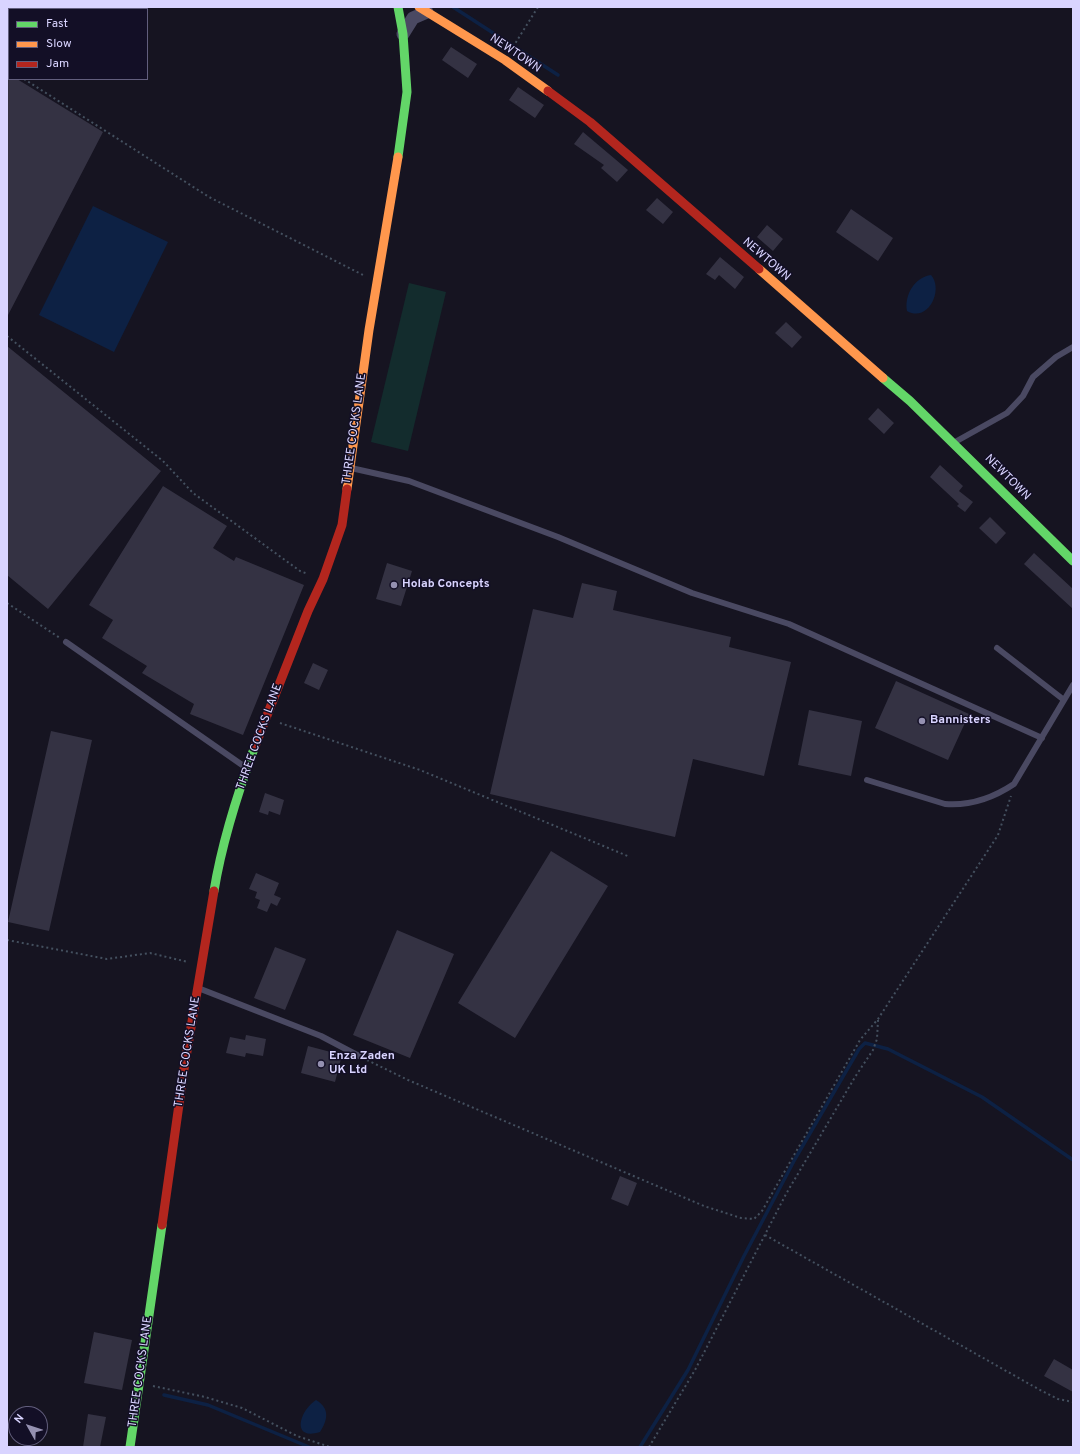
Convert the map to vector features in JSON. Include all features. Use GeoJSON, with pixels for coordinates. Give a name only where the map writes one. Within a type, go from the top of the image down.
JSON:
{"type":"FeatureCollection","features":[{"type":"Feature","properties":{"kind":"street","name":"THREE COCKS LANE"},"geometry":{"type":"LineString","coordinates":[[130,1447],[184,1069],[198,988],[200,965],[218,866],[247,768],[308,611],[323,579],[342,525],[377,282],[395,182],[407,92],[403,34],[398,7]]}},
{"type":"Feature","properties":{"kind":"street"},"geometry":{"type":"LineString","coordinates":[[403,34],[413,18],[423,10]]}},
{"type":"Feature","properties":{"kind":"street","name":"NEWTOWN"},"geometry":{"type":"LineString","coordinates":[[423,10],[505,60],[590,122],[910,401],[1073,561]]}},
{"type":"Feature","properties":{"kind":"lane"},"geometry":{"type":"LineString","coordinates":[[953,443],[1007,413],[1023,396],[1033,377],[1056,357],[1073,347]]}},
{"type":"Feature","properties":{"kind":"lane"},"geometry":{"type":"LineString","coordinates":[[350,468],[408,480],[558,537],[692,593],[789,624],[1042,738]]}},
{"type":"Feature","properties":{"kind":"lane"},"geometry":{"type":"LineString","coordinates":[[66,642],[247,768]]}},
{"type":"Feature","properties":{"kind":"lane"},"geometry":{"type":"LineString","coordinates":[[998,648],[1064,700]]}},
{"type":"Feature","properties":{"kind":"lane"},"geometry":{"type":"LineString","coordinates":[[867,780],[945,804],[959,805],[990,797],[1014,784],[1073,685]]}},
{"type":"Feature","properties":{"kind":"lane"},"geometry":{"type":"LineString","coordinates":[[198,988],[321,1036],[359,1056]]}},
{"type":"Feature","properties":{"kind":"path"},"geometry":{"type":"LineString","coordinates":[[510,52],[538,7]]}},
{"type":"Feature","properties":{"kind":"path"},"geometry":{"type":"LineString","coordinates":[[26,80],[209,197],[377,282]]}},
{"type":"Feature","properties":{"kind":"path"},"geometry":{"type":"LineString","coordinates":[[7,336],[163,461],[192,493],[300,571],[323,579]]}},
{"type":"Feature","properties":{"kind":"path"},"geometry":{"type":"LineString","coordinates":[[7,602],[66,642]]}},
{"type":"Feature","properties":{"kind":"path"},"geometry":{"type":"LineString","coordinates":[[266,718],[420,770],[630,857]]}},
{"type":"Feature","properties":{"kind":"path"},"geometry":{"type":"LineString","coordinates":[[359,1056],[408,1080],[704,1206],[741,1218],[754,1219],[762,1211],[860,1040],[878,1019],[998,835],[1008,810],[1014,784]]}},
{"type":"Feature","properties":{"kind":"path"},"geometry":{"type":"LineString","coordinates":[[7,940],[107,959],[150,954],[200,965]]}},
{"type":"Feature","properties":{"kind":"path"},"geometry":{"type":"LineString","coordinates":[[650,1447],[695,1370],[786,1194],[873,1050],[877,1039],[878,1019]]}},
{"type":"Feature","properties":{"kind":"path"},"geometry":{"type":"LineString","coordinates":[[765,1235],[1022,1380],[1058,1399],[1073,1402]]}},
{"type":"Feature","properties":{"kind":"path"},"geometry":{"type":"LineString","coordinates":[[140,1384],[205,1397],[242,1408],[297,1436],[330,1447]]}},
{"type":"Feature","properties":{"kind":"green space"},"geometry":{"type":"Polygon","coordinates":[[[409,283],[446,292],[408,451],[371,442],[409,283]]]}},
{"type":"Feature","properties":{"kind":"water"},"geometry":{"type":"Polygon","coordinates":[[[93,206],[168,242],[114,352],[39,315],[93,206]]]}},
{"type":"Feature","properties":{"kind":"water"},"geometry":{"type":"Polygon","coordinates":[[[931,275],[935,281],[936,289],[932,303],[921,313],[915,314],[907,311],[907,299],[912,288],[920,279],[931,275]]]}},
{"type":"Feature","properties":{"kind":"water"},"geometry":{"type":"Polygon","coordinates":[[[316,1400],[321,1403],[326,1410],[326,1419],[320,1432],[311,1434],[302,1429],[302,1417],[305,1411],[316,1400]]]}},
{"type":"Feature","properties":{"kind":"building"},"geometry":{"type":"Polygon","coordinates":[[[451,47],[477,64],[468,78],[442,60],[451,47]]]}},
{"type":"Feature","properties":{"kind":"building"},"geometry":{"type":"Polygon","coordinates":[[[8,79],[19,80],[103,132],[7,317],[8,79]]]}},
{"type":"Feature","properties":{"kind":"building"},"geometry":{"type":"Polygon","coordinates":[[[518,87],[544,105],[535,118],[509,100],[518,87]]]}},
{"type":"Feature","properties":{"kind":"building"},"geometry":{"type":"Polygon","coordinates":[[[583,132],[628,170],[617,182],[601,168],[604,165],[574,144],[583,132]]]}},
{"type":"Feature","properties":{"kind":"building"},"geometry":{"type":"Polygon","coordinates":[[[657,198],[673,212],[663,224],[646,210],[657,198]]]}},
{"type":"Feature","properties":{"kind":"building"},"geometry":{"type":"Polygon","coordinates":[[[851,209],[893,238],[878,261],[836,232],[851,209]]]}},
{"type":"Feature","properties":{"kind":"building"},"geometry":{"type":"Polygon","coordinates":[[[767,225],[783,239],[773,251],[757,237],[767,225]]]}},
{"type":"Feature","properties":{"kind":"building"},"geometry":{"type":"Polygon","coordinates":[[[720,257],[744,277],[735,289],[719,275],[715,280],[706,274],[720,257]]]}},
{"type":"Feature","properties":{"kind":"building"},"geometry":{"type":"Polygon","coordinates":[[[786,322],[802,337],[792,348],[775,333],[786,322]]]}},
{"type":"Feature","properties":{"kind":"building"},"geometry":{"type":"Polygon","coordinates":[[[7,346],[161,471],[48,609],[7,575],[7,346]]]}},
{"type":"Feature","properties":{"kind":"building"},"geometry":{"type":"Polygon","coordinates":[[[878,408],[894,423],[884,434],[868,419],[878,408]]]}},
{"type":"Feature","properties":{"kind":"building"},"geometry":{"type":"Polygon","coordinates":[[[940,465],[963,486],[959,491],[973,502],[965,512],[957,506],[959,504],[930,477],[940,465]]]}},
{"type":"Feature","properties":{"kind":"building"},"geometry":{"type":"Polygon","coordinates":[[[163,486],[227,526],[213,548],[234,561],[236,557],[304,585],[243,735],[190,714],[194,704],[142,673],[147,666],[102,638],[113,620],[89,605],[163,486]]]}},
{"type":"Feature","properties":{"kind":"building"},"geometry":{"type":"Polygon","coordinates":[[[990,517],[1006,533],[996,544],[979,528],[990,517]]]}},
{"type":"Feature","properties":{"kind":"building"},"geometry":{"type":"Polygon","coordinates":[[[1034,553],[1073,589],[1073,609],[1024,564],[1034,553]]]}},
{"type":"Feature","properties":{"kind":"building","name":"Holab Concepts"},"geometry":{"type":"Polygon","coordinates":[[[387,563],[412,571],[401,606],[376,599],[387,563]]]}},
{"type":"Feature","properties":{"kind":"building"},"geometry":{"type":"Polygon","coordinates":[[[582,583],[617,591],[613,610],[731,637],[729,647],[791,662],[764,776],[693,759],[675,837],[490,794],[533,609],[573,618],[582,583]]]}},
{"type":"Feature","properties":{"kind":"building"},"geometry":{"type":"Polygon","coordinates":[[[313,663],[328,670],[319,690],[304,683],[313,663]]]}},
{"type":"Feature","properties":{"kind":"building","name":"Bannisters"},"geometry":{"type":"Polygon","coordinates":[[[896,681],[969,714],[948,760],[875,728],[896,681]]]}},
{"type":"Feature","properties":{"kind":"building"},"geometry":{"type":"Polygon","coordinates":[[[809,710],[862,721],[851,776],[798,765],[809,710]]]}},
{"type":"Feature","properties":{"kind":"building"},"geometry":{"type":"Polygon","coordinates":[[[51,731],[92,740],[49,931],[8,922],[51,731]]]}},
{"type":"Feature","properties":{"kind":"building"},"geometry":{"type":"Polygon","coordinates":[[[265,793],[284,800],[280,815],[269,811],[268,815],[259,812],[265,793]]]}},
{"type":"Feature","properties":{"kind":"building"},"geometry":{"type":"Polygon","coordinates":[[[551,851],[608,886],[515,1038],[458,1003],[551,851]]]}},
{"type":"Feature","properties":{"kind":"building"},"geometry":{"type":"Polygon","coordinates":[[[256,873],[279,883],[274,895],[281,898],[277,906],[271,903],[267,912],[257,908],[260,900],[255,898],[257,892],[249,889],[256,873]]]}},
{"type":"Feature","properties":{"kind":"building"},"geometry":{"type":"Polygon","coordinates":[[[397,930],[454,954],[410,1058],[353,1035],[397,930]]]}},
{"type":"Feature","properties":{"kind":"building"},"geometry":{"type":"Polygon","coordinates":[[[275,947],[306,959],[285,1010],[254,998],[275,947]]]}},
{"type":"Feature","properties":{"kind":"building"},"geometry":{"type":"Polygon","coordinates":[[[246,1035],[266,1039],[263,1056],[246,1053],[245,1057],[226,1053],[230,1037],[245,1040],[246,1035]]]}},
{"type":"Feature","properties":{"kind":"building","name":"Enza Zaden UK Ltd"},"geometry":{"type":"Polygon","coordinates":[[[308,1046],[342,1055],[335,1082],[301,1073],[308,1046]]]}},
{"type":"Feature","properties":{"kind":"building"},"geometry":{"type":"Polygon","coordinates":[[[620,1176],[637,1183],[628,1206],[611,1199],[620,1176]]]}},
{"type":"Feature","properties":{"kind":"building"},"geometry":{"type":"Polygon","coordinates":[[[94,1332],[132,1340],[122,1390],[84,1383],[94,1332]]]}},
{"type":"Feature","properties":{"kind":"building"},"geometry":{"type":"Polygon","coordinates":[[[1054,1359],[1073,1370],[1073,1392],[1044,1376],[1054,1359]]]}},
{"type":"Feature","properties":{"kind":"building"},"geometry":{"type":"Polygon","coordinates":[[[88,1414],[106,1417],[100,1447],[83,1447],[88,1414]]]}},
{"type":"Feature","properties":{"kind":"waterway"},"geometry":{"type":"LineString","coordinates":[[453,7],[558,75]]}},
{"type":"Feature","properties":{"kind":"waterway"},"geometry":{"type":"LineString","coordinates":[[640,1447],[688,1370],[744,1256],[795,1159],[859,1049],[865,1043],[888,1049],[982,1097],[1073,1160]]}},
{"type":"Feature","properties":{"kind":"waterway"},"geometry":{"type":"LineString","coordinates":[[164,1395],[208,1405],[309,1447]]}},
{"type":"Feature","properties":{"kind":"traffic: fast"},"geometry":{"type":"LineString","coordinates":[[398,7],[403,34],[407,92],[398,157]]}},
{"type":"Feature","properties":{"kind":"traffic: fast"},"geometry":{"type":"LineString","coordinates":[[883,378],[910,401],[1073,561]]}},
{"type":"Feature","properties":{"kind":"traffic: fast"},"geometry":{"type":"LineString","coordinates":[[214,891],[221,854],[231,817],[255,746]]}},
{"type":"Feature","properties":{"kind":"traffic: fast"},"geometry":{"type":"LineString","coordinates":[[130,1447],[162,1225]]}},
{"type":"Feature","properties":{"kind":"traffic: slow"},"geometry":{"type":"LineString","coordinates":[[419,7],[505,60],[548,91]]}},
{"type":"Feature","properties":{"kind":"traffic: slow"},"geometry":{"type":"LineString","coordinates":[[347,489],[369,330],[398,157]]}},
{"type":"Feature","properties":{"kind":"traffic: slow"},"geometry":{"type":"LineString","coordinates":[[759,269],[883,378]]}},
{"type":"Feature","properties":{"kind":"traffic: jam"},"geometry":{"type":"LineString","coordinates":[[548,91],[590,122],[759,269]]}},
{"type":"Feature","properties":{"kind":"traffic: jam"},"geometry":{"type":"LineString","coordinates":[[255,746],[308,611],[323,579],[342,525],[347,489]]}},
{"type":"Feature","properties":{"kind":"traffic: jam"},"geometry":{"type":"LineString","coordinates":[[162,1225],[184,1069],[214,891]]}},
{"type":"Feature","properties":{"kind":"place","name":"Holab Concepts"},"geometry":{"type":"Point","coordinates":[394,585]}},
{"type":"Feature","properties":{"kind":"place","name":"Bannisters"},"geometry":{"type":"Point","coordinates":[922,721]}},
{"type":"Feature","properties":{"kind":"place","name":"Enza Zaden UK Ltd"},"geometry":{"type":"Point","coordinates":[321,1064]}}]}
